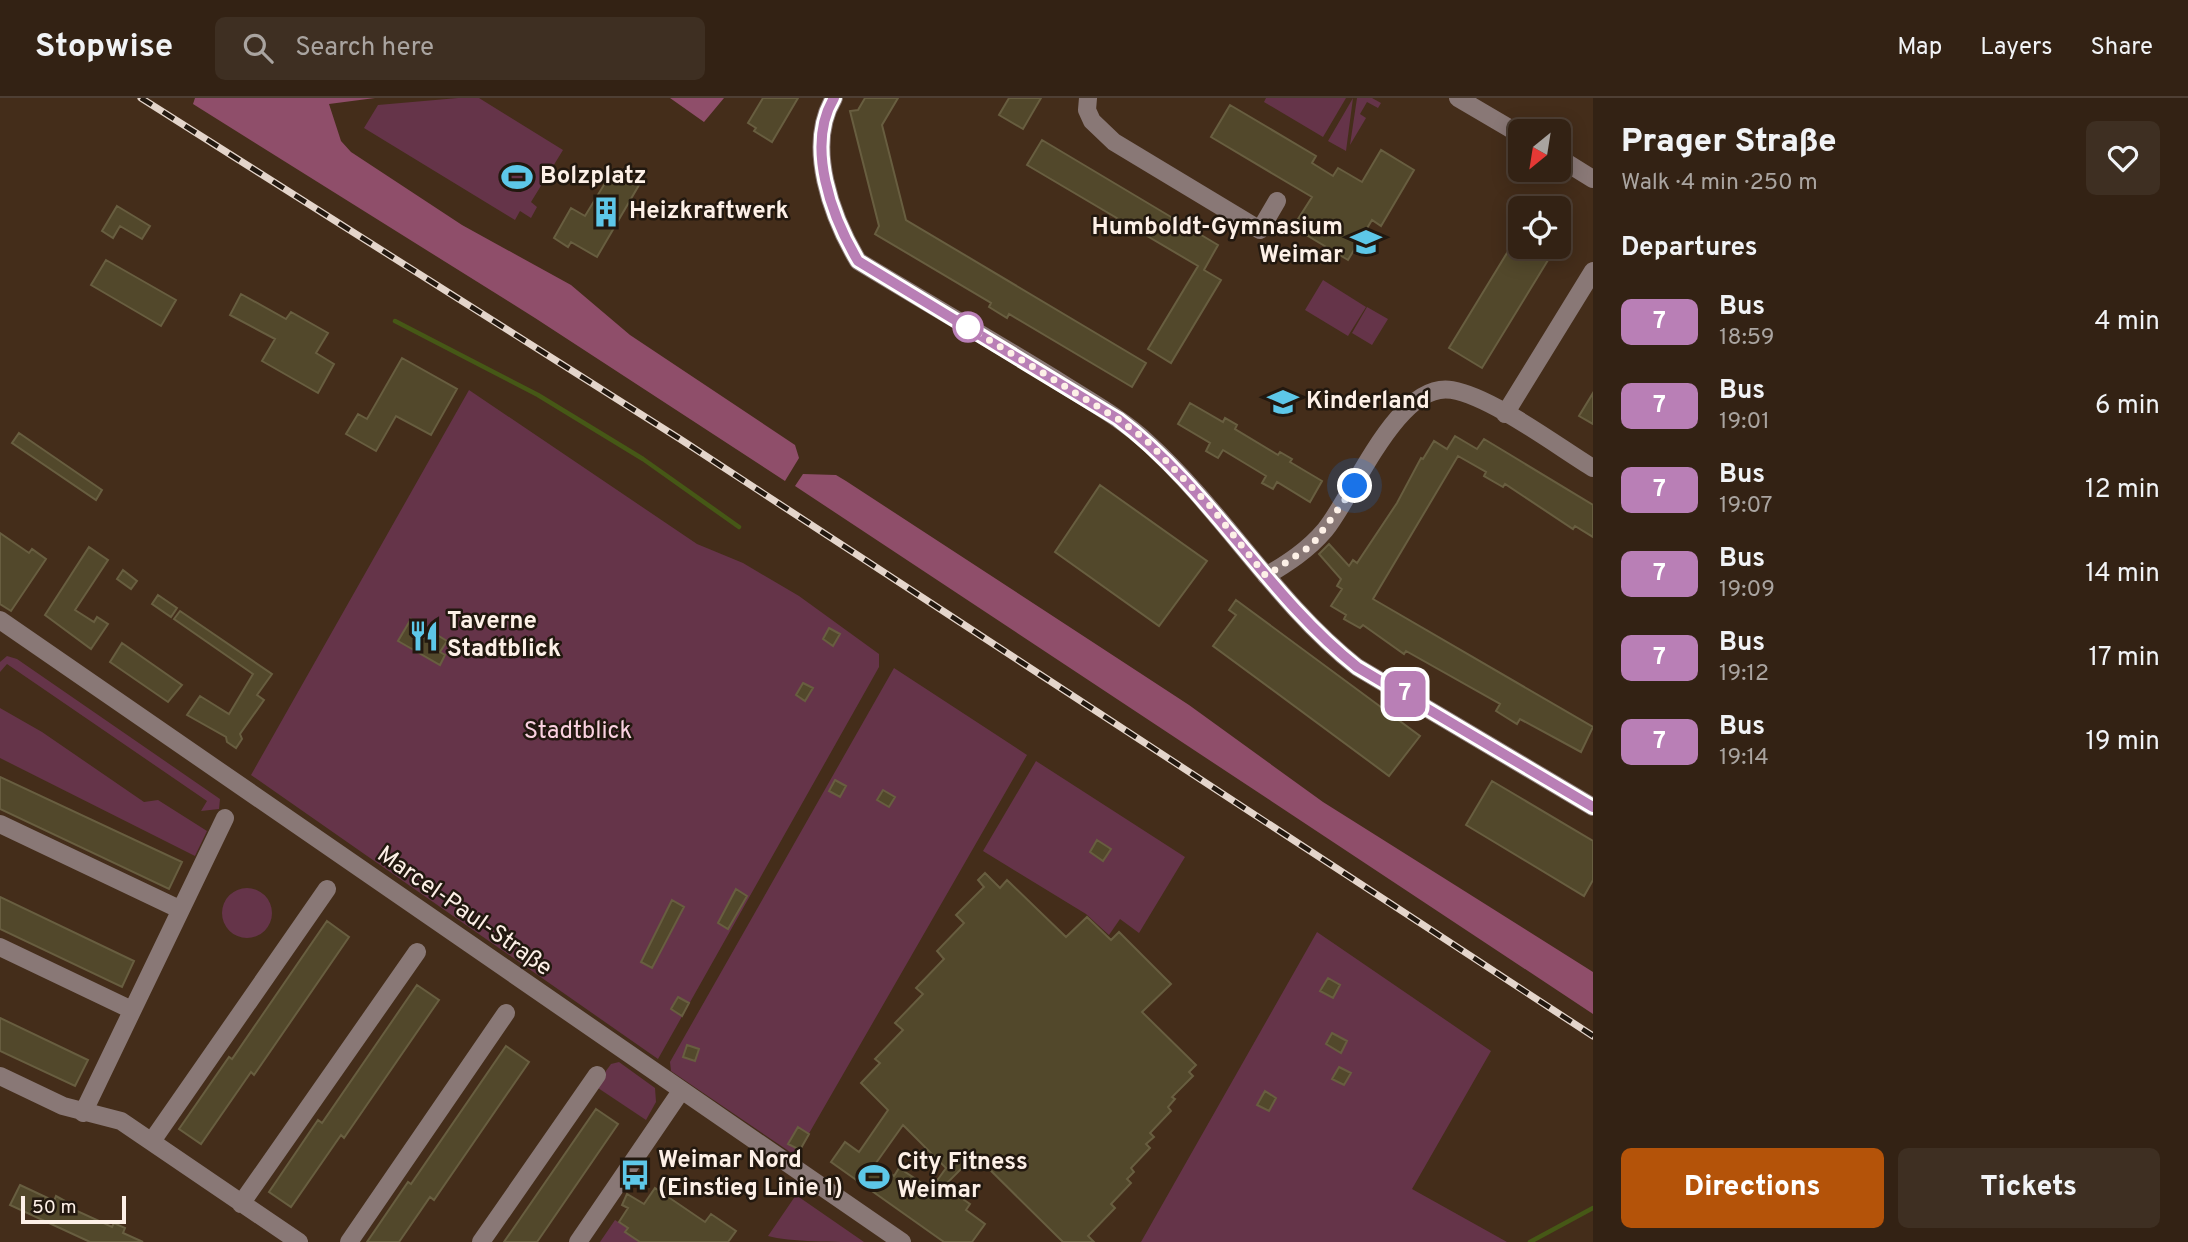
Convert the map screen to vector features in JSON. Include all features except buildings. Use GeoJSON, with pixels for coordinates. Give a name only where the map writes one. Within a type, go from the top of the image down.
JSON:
{"type":"FeatureCollection","features":[{"type":"Feature","properties":{"kind":"street"},"geometry":{"type":"LineString","coordinates":[[834,98],[821,132],[823,164],[833,206],[846,241],[858,261],[1037,369],[1145,439],[1211,507],[1266,576],[1331,647],[1357,667],[1593,807]]}},
{"type":"Feature","properties":{"kind":"street"},"geometry":{"type":"LineString","coordinates":[[1088,98],[1087,110],[1092,121],[1114,142],[1261,230],[1277,201]]}},
{"type":"Feature","properties":{"kind":"street"},"geometry":{"type":"LineString","coordinates":[[1458,98],[1508,127]]}},
{"type":"Feature","properties":{"kind":"street"},"geometry":{"type":"LineString","coordinates":[[1572,166],[1593,179]]}},
{"type":"Feature","properties":{"kind":"street"},"geometry":{"type":"LineString","coordinates":[[1505,414],[1593,271]]}},
{"type":"Feature","properties":{"kind":"street"},"geometry":{"type":"LineString","coordinates":[[1266,576],[1297,557],[1326,529],[1397,419],[1422,396],[1449,389],[1464,393],[1505,414],[1593,468]]}},
{"type":"Feature","properties":{"kind":"street","name":"Marcel-Paul-Straße"},"geometry":{"type":"LineString","coordinates":[[0,620],[902,1242]]}},
{"type":"Feature","properties":{"kind":"street"},"geometry":{"type":"LineString","coordinates":[[83,1113],[225,818]]}},
{"type":"Feature","properties":{"kind":"street"},"geometry":{"type":"LineString","coordinates":[[0,824],[179,909]]}},
{"type":"Feature","properties":{"kind":"street"},"geometry":{"type":"LineString","coordinates":[[152,1141],[327,889]]}},
{"type":"Feature","properties":{"kind":"street"},"geometry":{"type":"LineString","coordinates":[[0,947],[132,1010]]}},
{"type":"Feature","properties":{"kind":"street"},"geometry":{"type":"LineString","coordinates":[[241,1203],[417,952]]}},
{"type":"Feature","properties":{"kind":"street"},"geometry":{"type":"LineString","coordinates":[[349,1242],[506,1013]]}},
{"type":"Feature","properties":{"kind":"street"},"geometry":{"type":"LineString","coordinates":[[481,1242],[597,1075]]}},
{"type":"Feature","properties":{"kind":"street"},"geometry":{"type":"LineString","coordinates":[[0,1076],[83,1113],[121,1121],[299,1242]]}},
{"type":"Feature","properties":{"kind":"street"},"geometry":{"type":"LineString","coordinates":[[578,1242],[681,1091]]}},
{"type":"Feature","properties":{"kind":"green space"},"geometry":{"type":"Polygon","coordinates":[[[479,98],[563,150],[531,202],[537,207],[531,218],[520,211],[515,220],[364,128],[378,105],[479,98]]]}},
{"type":"Feature","properties":{"kind":"green space"},"geometry":{"type":"Polygon","coordinates":[[[1266,98],[1346,98],[1323,137],[1264,102],[1266,98]]]}},
{"type":"Feature","properties":{"kind":"green space"},"geometry":{"type":"Polygon","coordinates":[[[1353,98],[1346,151],[1328,141],[1353,98]]]}},
{"type":"Feature","properties":{"kind":"green space"},"geometry":{"type":"Polygon","coordinates":[[[1357,98],[1372,98],[1381,103],[1378,108],[1367,102],[1360,114],[1366,118],[1350,145],[1357,98]]]}},
{"type":"Feature","properties":{"kind":"green space"},"geometry":{"type":"Polygon","coordinates":[[[1323,280],[1366,307],[1348,336],[1305,310],[1323,280]]]}},
{"type":"Feature","properties":{"kind":"green space"},"geometry":{"type":"Polygon","coordinates":[[[1367,307],[1388,319],[1372,345],[1352,333],[1367,307]]]}},
{"type":"Feature","properties":{"kind":"green space","name":"Stadtblick"},"geometry":{"type":"Polygon","coordinates":[[[469,390],[697,544],[743,563],[799,596],[879,654],[879,667],[658,1059],[251,775],[469,390]]]}},
{"type":"Feature","properties":{"kind":"green space"},"geometry":{"type":"Polygon","coordinates":[[[7,656],[17,659],[220,799],[219,809],[201,811],[207,801],[7,664],[0,672],[0,662],[7,656]]]}},
{"type":"Feature","properties":{"kind":"green space"},"geometry":{"type":"Polygon","coordinates":[[[894,668],[1027,755],[796,1156],[671,1071],[670,1062],[894,668]]]}},
{"type":"Feature","properties":{"kind":"green space"},"geometry":{"type":"Polygon","coordinates":[[[0,708],[42,732],[144,802],[158,800],[207,831],[195,856],[0,758],[0,708]]]}},
{"type":"Feature","properties":{"kind":"green space"},"geometry":{"type":"Polygon","coordinates":[[[1036,761],[1185,857],[1139,933],[1120,919],[1109,935],[1086,914],[983,851],[1036,761]]]}},
{"type":"Feature","properties":{"kind":"green space"},"geometry":{"type":"Polygon","coordinates":[[[247,888],[265,895],[272,913],[265,931],[247,938],[229,931],[222,913],[229,895],[247,888]]]}},
{"type":"Feature","properties":{"kind":"green space"},"geometry":{"type":"Polygon","coordinates":[[[1317,932],[1491,1051],[1412,1189],[1507,1242],[1141,1242],[1317,932]]]}},
{"type":"Feature","properties":{"kind":"green space"},"geometry":{"type":"Polygon","coordinates":[[[619,1062],[655,1088],[656,1102],[646,1120],[595,1086],[611,1064],[619,1062]]]}},
{"type":"Feature","properties":{"kind":"green space"},"geometry":{"type":"Polygon","coordinates":[[[796,1195],[864,1242],[801,1241],[768,1236],[796,1195]]]}},
{"type":"Feature","properties":{"kind":"green space"},"geometry":{"type":"Polygon","coordinates":[[[615,1220],[628,1228],[625,1232],[640,1242],[600,1242],[615,1220]]]}},
{"type":"Feature","properties":{"kind":"shaded area"},"geometry":{"type":"Polygon","coordinates":[[[195,98],[375,98],[329,104],[341,141],[351,152],[462,225],[571,285],[630,335],[795,445],[799,458],[785,481],[535,318],[193,104],[195,98]]]}},
{"type":"Feature","properties":{"kind":"shaded area"},"geometry":{"type":"Polygon","coordinates":[[[670,98],[724,98],[704,122],[670,98]]]}},
{"type":"Feature","properties":{"kind":"shaded area"},"geometry":{"type":"Polygon","coordinates":[[[803,474],[836,475],[846,481],[1189,705],[1323,802],[1593,972],[1593,1014],[795,486],[803,474]]]}},
{"type":"Feature","properties":{"kind":"waterway"},"geometry":{"type":"LineString","coordinates":[[395,321],[538,395],[643,459],[739,527]]}},
{"type":"Feature","properties":{"kind":"waterway"},"geometry":{"type":"LineString","coordinates":[[1530,1242],[1593,1208]]}},
{"type":"Feature","properties":{"kind":"railway"},"geometry":{"type":"LineString","coordinates":[[141,98],[680,439],[1593,1036]]}},
{"type":"Feature","properties":{"kind":"bus line","name":"7"},"geometry":{"type":"LineString","coordinates":[[834,98],[828,107],[821,132],[823,164],[833,206],[846,241],[858,261],[1014,354],[1145,439],[1211,507],[1290,605],[1331,647],[1357,667],[1593,807]]}},
{"type":"Feature","properties":{"kind":"place","name":"Bolzplatz"},"geometry":{"type":"Point","coordinates":[517,177]}},
{"type":"Feature","properties":{"kind":"place","name":"Heizkraftwerk"},"geometry":{"type":"Point","coordinates":[606,212]}},
{"type":"Feature","properties":{"kind":"place","name":"Humboldt-Gymnasium Weimar"},"geometry":{"type":"Point","coordinates":[1366,242]}},
{"type":"Feature","properties":{"kind":"place","name":"Kinderland"},"geometry":{"type":"Point","coordinates":[1283,402]}},
{"type":"Feature","properties":{"kind":"place","name":"Taverne Stadtblick"},"geometry":{"type":"Point","coordinates":[424,636]}},
{"type":"Feature","properties":{"kind":"place","name":"Weimar Nord (Einstieg Linie 1)"},"geometry":{"type":"Point","coordinates":[635,1175]}},
{"type":"Feature","properties":{"kind":"place","name":"City Fitness Weimar"},"geometry":{"type":"Point","coordinates":[874,1177]}},
{"type":"Feature","properties":{"kind":"route"},"geometry":{"type":"LineString","coordinates":[[968,327],[1118,419],[1145,439],[1211,507],[1266,576],[1312,545],[1341,509],[1355,486]]}}]}
